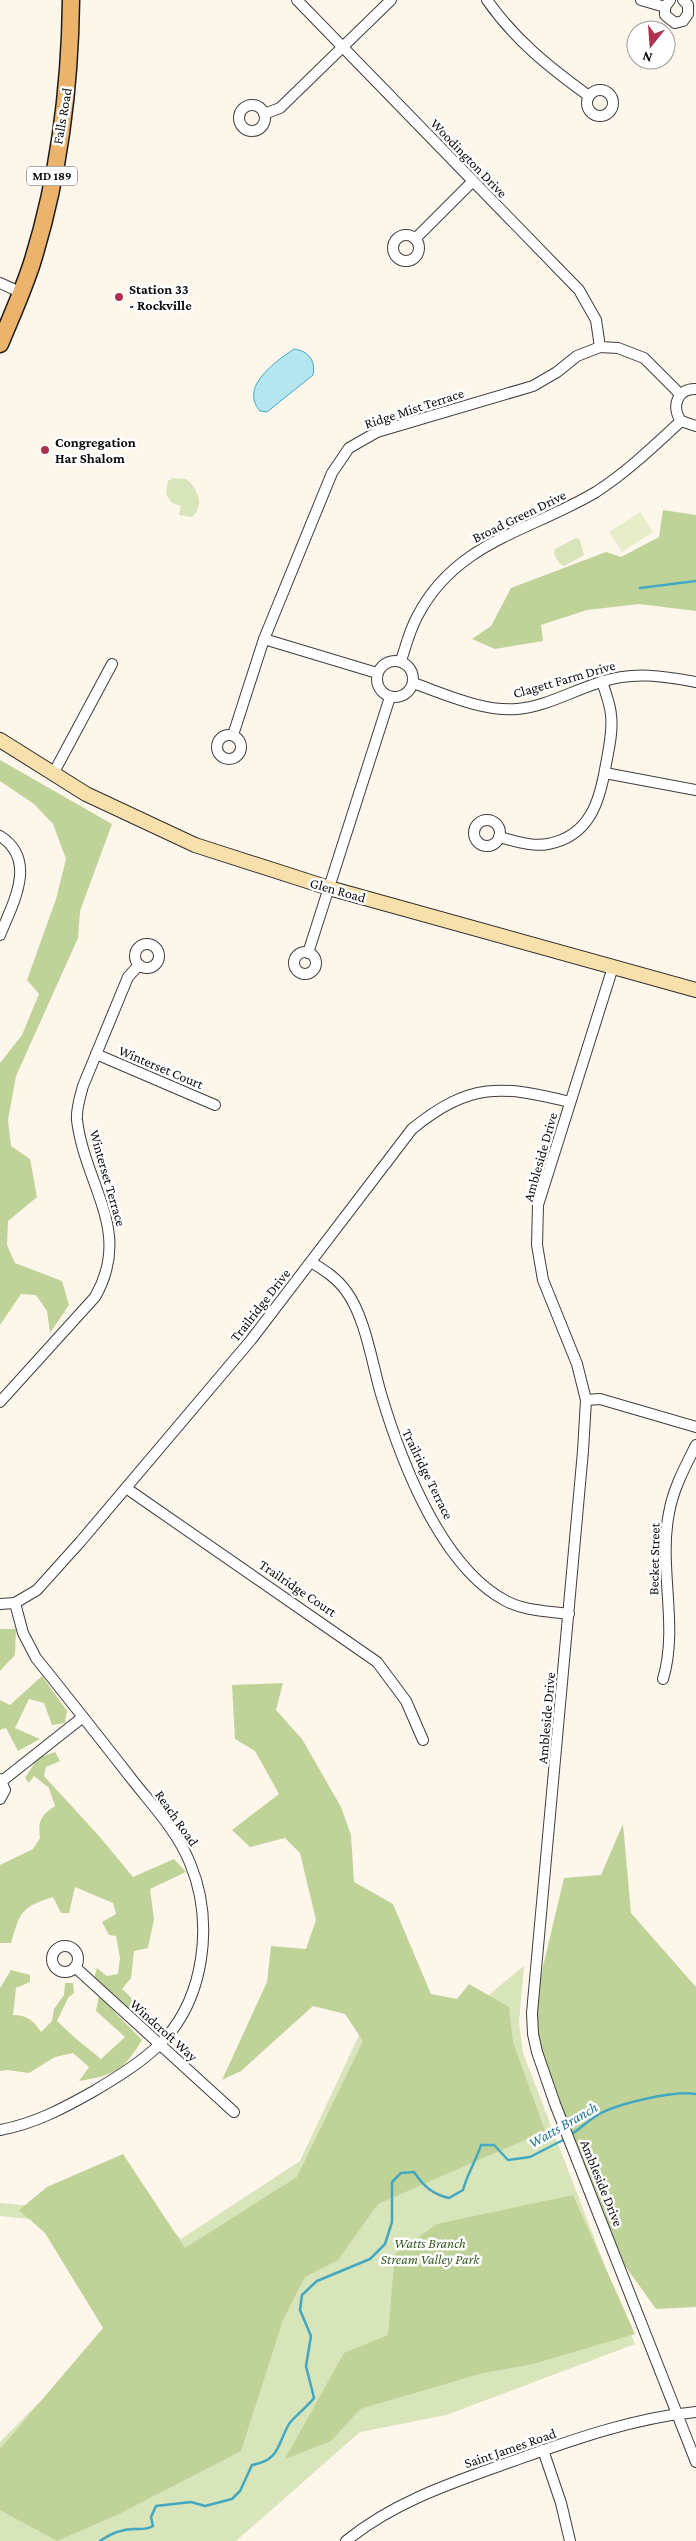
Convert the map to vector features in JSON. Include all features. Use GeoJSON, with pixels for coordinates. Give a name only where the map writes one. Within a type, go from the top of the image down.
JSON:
{"type":"FeatureCollection","features":[{"type":"Feature","properties":{"kind":"main road","name":"Falls Road"},"geometry":{"type":"LineString","coordinates":[[0,344],[22,293],[42,227],[63,115],[70,57],[71,0]]}},
{"type":"Feature","properties":{"kind":"main road","name":"Glen Road"},"geometry":{"type":"LineString","coordinates":[[0,740],[53,774],[123,813],[195,845],[330,888],[696,990]]}},
{"type":"Feature","properties":{"kind":"street","name":"Woodington Drive"},"geometry":{"type":"LineString","coordinates":[[297,0],[578,290],[596,320],[600,347]]}},
{"type":"Feature","properties":{"kind":"street"},"geometry":{"type":"LineString","coordinates":[[264,114],[280,108],[392,0]]}},
{"type":"Feature","properties":{"kind":"street"},"geometry":{"type":"LineString","coordinates":[[487,0],[504,24],[538,57],[589,96]]}},
{"type":"Feature","properties":{"kind":"street"},"geometry":{"type":"LineString","coordinates":[[641,0],[667,3],[668,19],[679,22],[688,14],[688,6],[683,0]]}},
{"type":"Feature","properties":{"kind":"street"},"geometry":{"type":"LineString","coordinates":[[415,238],[473,182]]}},
{"type":"Feature","properties":{"kind":"street"},"geometry":{"type":"LineString","coordinates":[[0,283],[22,293]]}},
{"type":"Feature","properties":{"kind":"street","name":"Ridge Mist Terrace"},"geometry":{"type":"LineString","coordinates":[[233,735],[264,639],[332,473],[350,448],[377,432],[533,386],[557,372],[577,356],[600,347],[618,348],[644,358],[680,394]]}},
{"type":"Feature","properties":{"kind":"street"},"geometry":{"type":"LineString","coordinates":[[696,388],[685,390],[680,394],[675,405],[675,411],[681,421],[696,426]]}},
{"type":"Feature","properties":{"kind":"street","name":"Broad Green Drive"},"geometry":{"type":"LineString","coordinates":[[401,661],[417,615],[437,586],[452,570],[493,541],[596,492],[644,455],[681,421]]}},
{"type":"Feature","properties":{"kind":"street"},"geometry":{"type":"LineString","coordinates":[[264,639],[377,673]]}},
{"type":"Feature","properties":{"kind":"street"},"geometry":{"type":"LineString","coordinates":[[401,661],[411,670],[413,684],[404,695],[390,697],[378,687],[377,673],[387,662],[401,661]]}},
{"type":"Feature","properties":{"kind":"street"},"geometry":{"type":"LineString","coordinates":[[53,774],[112,664]]}},
{"type":"Feature","properties":{"kind":"street","name":"Clagett Farm Drive"},"geometry":{"type":"LineString","coordinates":[[413,684],[491,708],[519,709],[542,703],[602,681],[629,676],[650,675],[696,682]]}},
{"type":"Feature","properties":{"kind":"street"},"geometry":{"type":"LineString","coordinates":[[499,837],[530,845],[546,844],[574,834],[589,820],[594,811],[604,773],[611,722],[602,681]]}},
{"type":"Feature","properties":{"kind":"street"},"geometry":{"type":"LineString","coordinates":[[308,953],[390,697]]}},
{"type":"Feature","properties":{"kind":"street"},"geometry":{"type":"LineString","coordinates":[[604,773],[696,790]]}},
{"type":"Feature","properties":{"kind":"street"},"geometry":{"type":"LineString","coordinates":[[0,836],[14,848],[21,868],[21,882],[0,935]]}},
{"type":"Feature","properties":{"kind":"street","name":"Winterset Terrace"},"geometry":{"type":"LineString","coordinates":[[0,1402],[95,1297],[105,1280],[111,1256],[110,1229],[83,1145],[77,1119],[82,1086],[128,978],[139,965]]}},
{"type":"Feature","properties":{"kind":"street","name":"Ambleside Drive"},"geometry":{"type":"LineString","coordinates":[[613,967],[538,1205],[537,1245],[543,1280],[577,1364],[586,1400],[569,1614],[532,2013],[533,2034],[537,2052],[555,2104],[696,2462]]}},
{"type":"Feature","properties":{"kind":"street","name":"Winterset Court"},"geometry":{"type":"LineString","coordinates":[[96,1054],[215,1105]]}},
{"type":"Feature","properties":{"kind":"street","name":"Trailridge Drive"},"geometry":{"type":"LineString","coordinates":[[15,1603],[45,1582],[251,1340],[394,1150],[412,1129],[435,1110],[460,1097],[495,1090],[525,1091],[570,1102]]}},
{"type":"Feature","properties":{"kind":"street","name":"Trailridge Terrace"},"geometry":{"type":"LineString","coordinates":[[311,1262],[335,1278],[356,1306],[402,1457],[427,1511],[460,1562],[478,1582],[507,1601],[532,1610],[569,1614]]}},
{"type":"Feature","properties":{"kind":"street"},"geometry":{"type":"LineString","coordinates":[[586,1400],[600,1399],[696,1427]]}},
{"type":"Feature","properties":{"kind":"street","name":"Becket Street"},"geometry":{"type":"LineString","coordinates":[[663,1678],[669,1659],[666,1562],[668,1514],[680,1477],[696,1445]]}},
{"type":"Feature","properties":{"kind":"street","name":"Trailridge Court"},"geometry":{"type":"LineString","coordinates":[[126,1488],[377,1662],[406,1701],[422,1740]]}},
{"type":"Feature","properties":{"kind":"street"},"geometry":{"type":"LineString","coordinates":[[0,1604],[15,1603]]}},
{"type":"Feature","properties":{"kind":"street","name":"Reach Road"},"geometry":{"type":"LineString","coordinates":[[0,2130],[38,2120],[58,2111],[122,2074],[160,2045],[182,2013],[199,1967],[204,1938],[201,1899],[190,1863],[174,1835],[28,1645],[15,1603]]}},
{"type":"Feature","properties":{"kind":"street"},"geometry":{"type":"LineString","coordinates":[[0,1799],[5,1790],[1,1780],[83,1717]]}},
{"type":"Feature","properties":{"kind":"street","name":"Windcroft Way"},"geometry":{"type":"LineString","coordinates":[[76,1967],[234,2112]]}},
{"type":"Feature","properties":{"kind":"street","name":"Saint James Road"},"geometry":{"type":"LineString","coordinates":[[352,2539],[398,2507],[433,2489],[615,2427],[696,2412]]}},
{"type":"Feature","properties":{"kind":"street"},"geometry":{"type":"LineString","coordinates":[[543,2450],[561,2503],[570,2541]]}},
{"type":"Feature","properties":{"kind":"green space"},"geometry":{"type":"Polygon","coordinates":[[[173,478],[186,479],[197,492],[198,508],[192,517],[179,515],[181,506],[172,503],[166,494],[168,481],[173,478]]]}},
{"type":"Feature","properties":{"kind":"green space"},"geometry":{"type":"Polygon","coordinates":[[[663,510],[696,515],[696,611],[639,604],[587,610],[541,625],[543,641],[495,649],[472,639],[491,626],[511,588],[606,552],[621,557],[659,537],[663,510]]]}},
{"type":"Feature","properties":{"kind":"green space"},"geometry":{"type":"Polygon","coordinates":[[[640,512],[653,532],[622,552],[609,532],[640,512]]]}},
{"type":"Feature","properties":{"kind":"green space"},"geometry":{"type":"Polygon","coordinates":[[[576,538],[580,540],[584,555],[564,566],[560,564],[554,554],[555,549],[576,538]]]}},
{"type":"Feature","properties":{"kind":"green space"},"geometry":{"type":"Polygon","coordinates":[[[0,760],[112,824],[80,911],[78,938],[16,1076],[8,1120],[11,1146],[30,1159],[37,1197],[8,1221],[7,1245],[15,1263],[62,1281],[69,1305],[50,1333],[47,1311],[36,1295],[21,1294],[0,1325],[0,1063],[22,1035],[39,994],[27,980],[56,899],[66,859],[53,824],[34,804],[0,781],[0,760]]]}},
{"type":"Feature","properties":{"kind":"green space"},"geometry":{"type":"Polygon","coordinates":[[[0,1629],[16,1629],[15,1655],[0,1671],[0,1629]]]}},
{"type":"Feature","properties":{"kind":"green space"},"geometry":{"type":"Polygon","coordinates":[[[42,1676],[67,1711],[65,1723],[52,1725],[44,1703],[29,1699],[15,1728],[40,1739],[18,1751],[6,1728],[0,1730],[0,1700],[10,1705],[42,1676]]]}},
{"type":"Feature","properties":{"kind":"green space"},"geometry":{"type":"Polygon","coordinates":[[[283,1683],[276,1710],[302,1739],[341,1807],[351,1835],[354,1882],[393,1904],[431,1994],[457,1999],[469,1984],[509,2007],[513,2042],[545,2131],[378,2204],[338,2260],[305,2277],[283,2320],[241,2451],[119,2514],[57,2541],[0,2510],[0,2449],[103,2328],[45,2233],[19,2210],[47,2187],[123,2154],[185,2248],[297,2177],[363,2041],[345,2014],[313,2006],[241,2071],[222,2080],[267,1982],[271,1946],[306,1949],[316,1920],[300,1853],[285,1838],[250,1847],[232,1830],[279,1794],[255,1751],[235,1739],[232,1685],[283,1683]]]}},
{"type":"Feature","properties":{"kind":"green space"},"geometry":{"type":"Polygon","coordinates":[[[55,1752],[60,1761],[46,1767],[44,1776],[99,1836],[133,1877],[174,1859],[186,1872],[150,1889],[154,1919],[148,1948],[134,1951],[131,1978],[122,1989],[147,2014],[165,2027],[160,2032],[149,2028],[94,1978],[97,1968],[107,1976],[118,1974],[120,1958],[116,1936],[109,1935],[102,1922],[116,1914],[113,1903],[75,1887],[69,1913],[61,1913],[53,1897],[34,1904],[23,1912],[20,1917],[11,1943],[0,1943],[0,1865],[33,1849],[40,1838],[39,1827],[41,1819],[55,1806],[49,1788],[34,1776],[29,1783],[25,1778],[38,1758],[55,1752]]]}},
{"type":"Feature","properties":{"kind":"green space"},"geometry":{"type":"Polygon","coordinates":[[[623,1824],[631,1913],[696,1987],[696,2307],[656,2309],[613,2249],[555,2104],[532,2013],[564,1878],[601,1875],[623,1824]]]}},
{"type":"Feature","properties":{"kind":"green space","name":"Watts Branch Stream Valley Park"},"geometry":{"type":"Polygon","coordinates":[[[524,1966],[519,2022],[523,2053],[635,2344],[446,2415],[360,2432],[236,2541],[0,2541],[0,2442],[116,2325],[51,2221],[0,2216],[0,2203],[44,2207],[152,2209],[181,2239],[300,2161],[361,2031],[464,2015],[524,1966]]]}},
{"type":"Feature","properties":{"kind":"green space"},"geometry":{"type":"Polygon","coordinates":[[[11,1970],[30,1975],[30,1982],[16,1988],[13,2015],[29,2019],[41,2032],[52,2021],[54,2009],[64,1995],[65,1983],[73,1983],[74,1993],[68,1998],[57,2021],[75,2038],[101,2059],[125,2037],[96,2011],[99,1996],[142,2040],[129,2059],[117,2070],[91,2079],[79,2081],[89,2067],[73,2053],[55,2057],[29,2073],[0,2071],[0,1988],[11,1970]]]}},
{"type":"Feature","properties":{"kind":"green space"},"geometry":{"type":"Polygon","coordinates":[[[573,2195],[635,2334],[533,2364],[483,2373],[360,2409],[331,2441],[285,2459],[344,2353],[388,2335],[395,2254],[437,2224],[573,2195]]]}},
{"type":"Feature","properties":{"kind":"water"},"geometry":{"type":"Polygon","coordinates":[[[294,349],[310,357],[314,370],[313,375],[267,412],[260,411],[255,402],[254,393],[257,384],[269,368],[294,349]]]}},
{"type":"Feature","properties":{"kind":"waterway"},"geometry":{"type":"LineString","coordinates":[[640,588],[696,581]]}},
{"type":"Feature","properties":{"kind":"waterway","name":"Watts Branch"},"geometry":{"type":"LineString","coordinates":[[569,2136],[601,2113],[621,2105],[675,2094],[696,2094]]}},
{"type":"Feature","properties":{"kind":"waterway","name":"Watts Branch"},"geometry":{"type":"LineString","coordinates":[[100,2541],[120,2531],[146,2529],[153,2526],[151,2517],[156,2506],[191,2502],[205,2506],[232,2499],[240,2491],[252,2465],[261,2463],[273,2455],[289,2424],[314,2398],[306,2366],[311,2336],[300,2310],[302,2295],[317,2281],[370,2259],[385,2244],[392,2222],[392,2182],[401,2173],[414,2172],[429,2189],[449,2198],[463,2190],[481,2145],[494,2145],[508,2160],[530,2157],[565,2139]]}},
{"type":"Feature","properties":{"kind":"place","name":"Station 33 - Rockville"},"geometry":{"type":"Point","coordinates":[119,297]}},
{"type":"Feature","properties":{"kind":"place","name":"Congregation Har Shalom"},"geometry":{"type":"Point","coordinates":[45,450]}}]}
